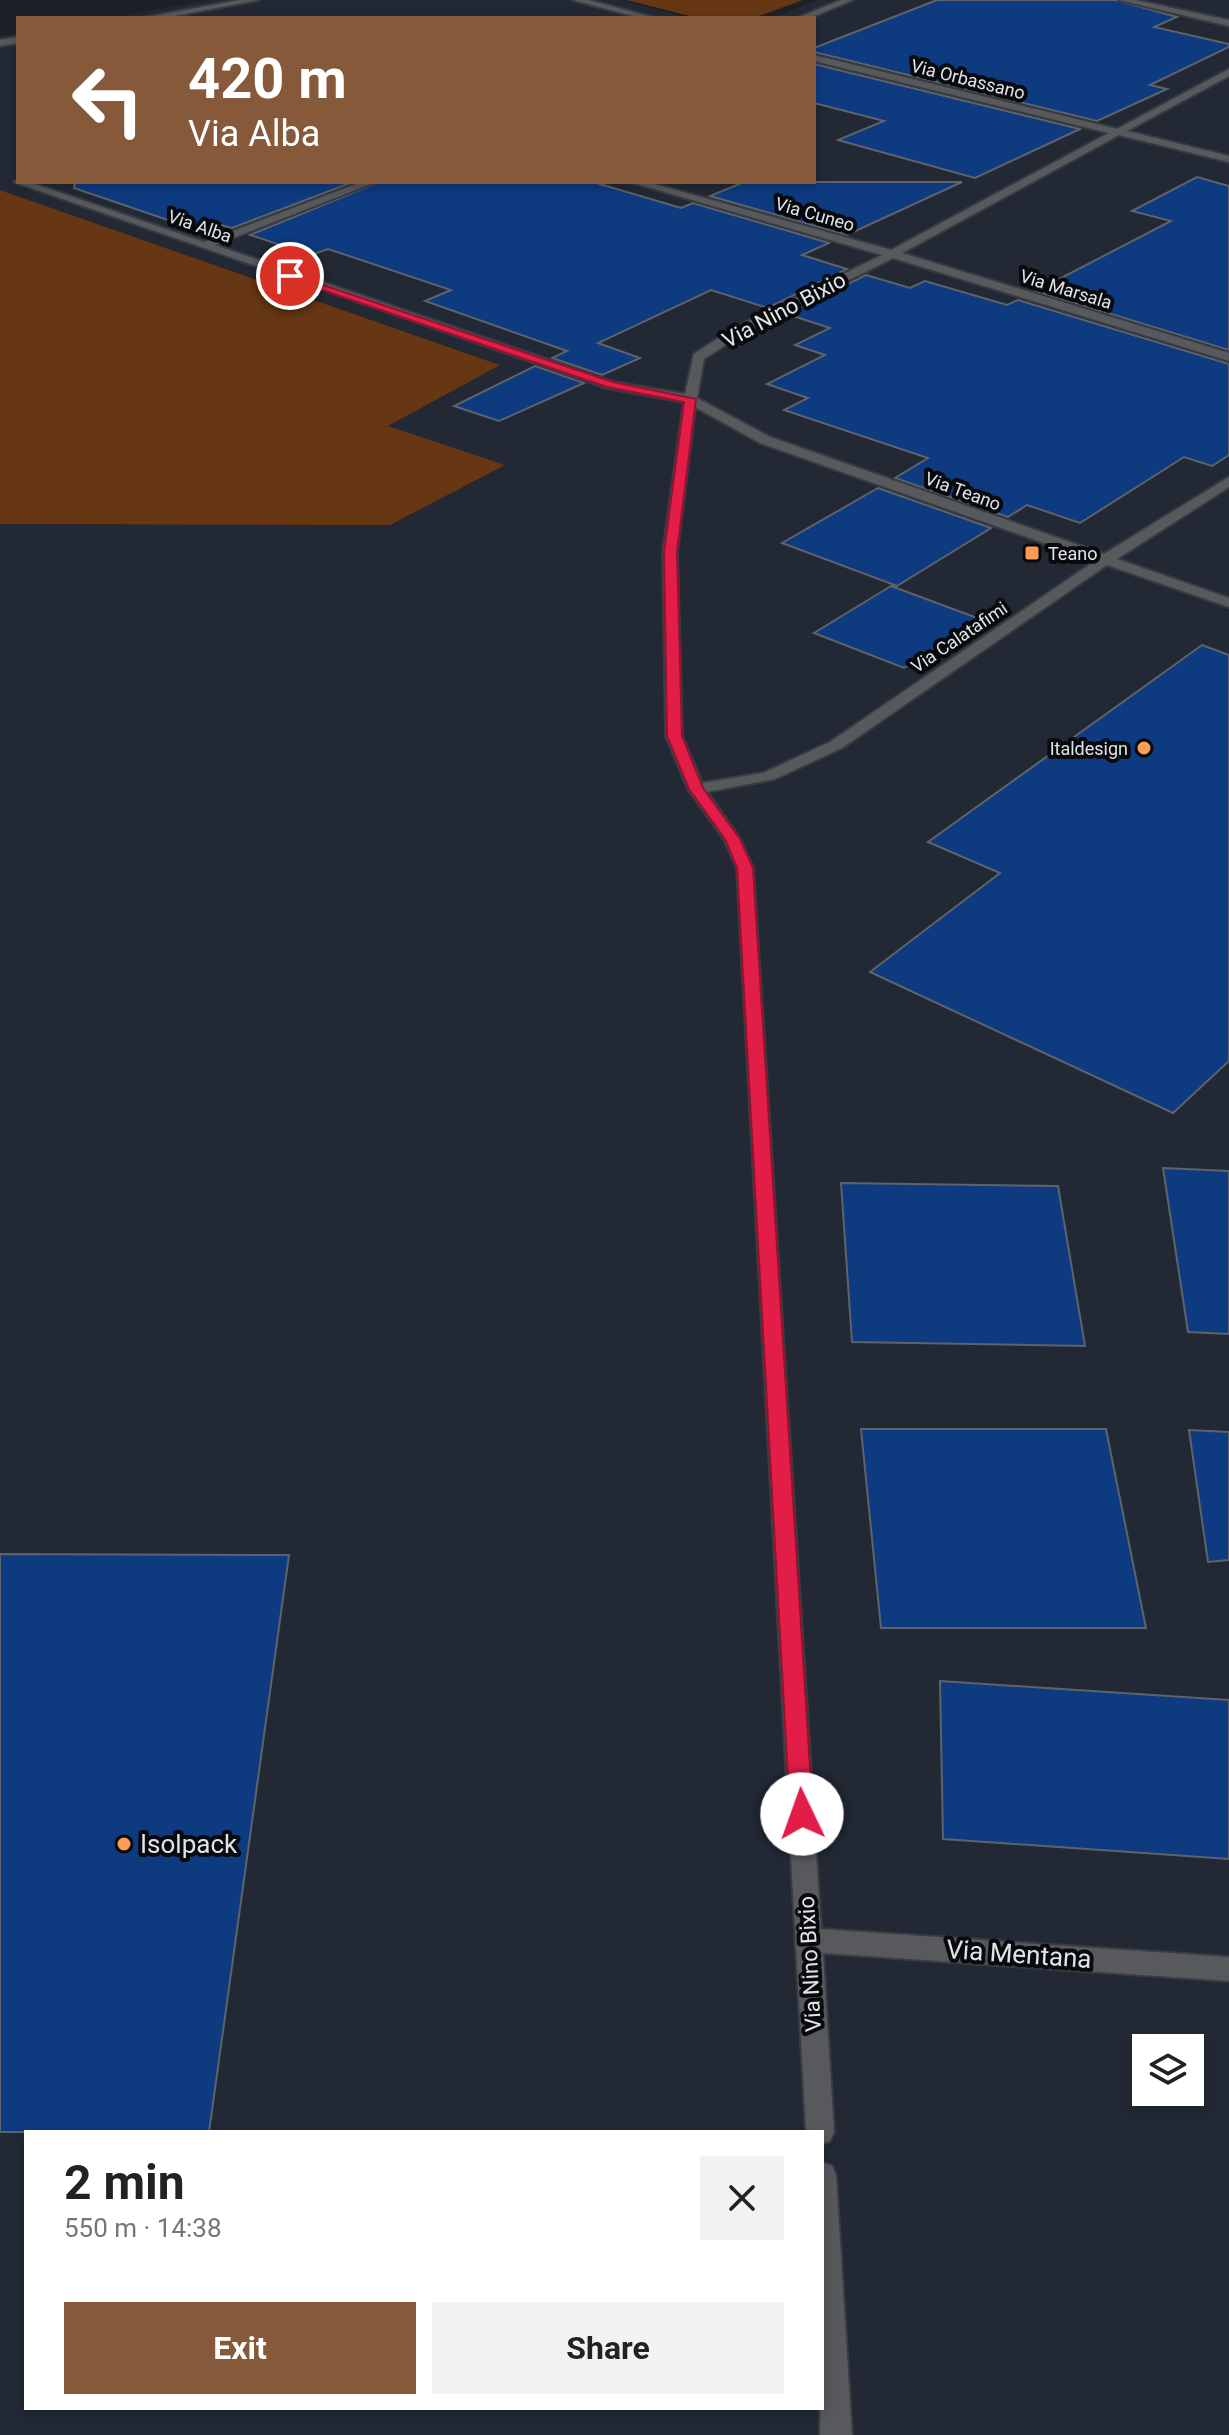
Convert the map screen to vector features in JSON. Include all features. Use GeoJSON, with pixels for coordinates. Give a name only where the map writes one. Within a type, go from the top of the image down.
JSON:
{"type":"FeatureCollection","features":[{"type":"Feature","properties":{"kind":"street"},"geometry":{"type":"LineString","coordinates":[[160,16],[255,0]]}},
{"type":"Feature","properties":{"kind":"street"},"geometry":{"type":"LineString","coordinates":[[577,0],[643,16]]}},
{"type":"Feature","properties":{"kind":"street"},"geometry":{"type":"LineString","coordinates":[[807,16],[849,0]]}},
{"type":"Feature","properties":{"kind":"street"},"geometry":{"type":"LineString","coordinates":[[1123,0],[1229,23]]}},
{"type":"Feature","properties":{"kind":"street","name":"Via Orbassano"},"geometry":{"type":"LineString","coordinates":[[816,58],[1229,159]]}},
{"type":"Feature","properties":{"kind":"street","name":"Via Nino Bixio"},"geometry":{"type":"LineString","coordinates":[[820,2130],[745,868],[732,839],[696,789],[674,736],[670,552],[698,357],[738,331],[892,254],[1229,72]]}},
{"type":"Feature","properties":{"kind":"street","name":"Via Alba"},"geometry":{"type":"LineString","coordinates":[[24,184],[611,385],[690,399]]}},
{"type":"Feature","properties":{"kind":"street"},"geometry":{"type":"LineString","coordinates":[[203,246],[366,184]]}},
{"type":"Feature","properties":{"kind":"street","name":"Via Cuneo"},"geometry":{"type":"LineString","coordinates":[[642,184],[892,254]]}},
{"type":"Feature","properties":{"kind":"street","name":"Via Marsala"},"geometry":{"type":"LineString","coordinates":[[892,254],[1229,357]]}},
{"type":"Feature","properties":{"kind":"street","name":"Via Teano"},"geometry":{"type":"LineString","coordinates":[[690,399],[765,440],[1229,603]]}},
{"type":"Feature","properties":{"kind":"street","name":"Via Calatafimi"},"geometry":{"type":"LineString","coordinates":[[696,789],[763,780],[793,770],[836,745],[1105,560],[1229,481]]}},
{"type":"Feature","properties":{"kind":"street","name":"Via Mentana"},"geometry":{"type":"LineString","coordinates":[[809,1940],[1229,1969]]}},
{"type":"Feature","properties":{"kind":"street"},"geometry":{"type":"LineString","coordinates":[[824,2213],[836,2435]]}},
{"type":"Feature","properties":{"kind":"shaded area"},"geometry":{"type":"Polygon","coordinates":[[[212,0],[621,0],[681,16],[119,16],[212,0]]]}},
{"type":"Feature","properties":{"kind":"shaded area"},"geometry":{"type":"Polygon","coordinates":[[[626,0],[803,0],[759,16],[690,16],[626,0]]]}},
{"type":"Feature","properties":{"kind":"shaded area"},"geometry":{"type":"Polygon","coordinates":[[[819,0],[1229,0],[1229,2435],[0,2435],[0,524],[389,525],[504,465],[387,427],[499,364],[0,190],[0,36],[16,33],[16,184],[816,184],[816,16],[775,16],[819,0]]]}},
{"type":"Feature","properties":{"kind":"shaded area"},"geometry":{"type":"Polygon","coordinates":[[[0,190],[500,365],[388,426],[505,465],[390,525],[0,524],[0,190]]]}},
{"type":"Feature","properties":{"kind":"building"},"geometry":{"type":"Polygon","coordinates":[[[937,0],[1116,0],[1177,17],[1154,27],[1229,44],[1229,47],[1150,85],[1167,89],[1097,121],[816,52],[816,47],[937,0]]]}},
{"type":"Feature","properties":{"kind":"building"},"geometry":{"type":"Polygon","coordinates":[[[816,64],[1080,129],[975,178],[838,140],[884,121],[816,104],[816,64]]]}},
{"type":"Feature","properties":{"kind":"building"},"geometry":{"type":"Polygon","coordinates":[[[1197,177],[1229,186],[1229,350],[1036,291],[1171,221],[1132,211],[1197,177]]]}},
{"type":"Feature","properties":{"kind":"building"},"geometry":{"type":"Polygon","coordinates":[[[962,182],[847,235],[710,196],[739,184],[962,182]]]}},
{"type":"Feature","properties":{"kind":"building"},"geometry":{"type":"Polygon","coordinates":[[[75,184],[348,184],[232,228],[221,225],[203,232],[74,188],[75,184]]]}},
{"type":"Feature","properties":{"kind":"building"},"geometry":{"type":"Polygon","coordinates":[[[374,184],[600,184],[681,208],[693,203],[829,243],[802,255],[847,269],[768,308],[711,290],[598,343],[640,358],[602,375],[552,358],[567,351],[425,301],[451,290],[328,249],[311,255],[250,235],[374,184]]]}},
{"type":"Feature","properties":{"kind":"building"},"geometry":{"type":"Polygon","coordinates":[[[866,275],[910,288],[925,281],[1007,305],[1018,300],[1229,364],[1229,455],[1212,466],[1184,457],[1080,523],[1027,505],[1008,517],[895,478],[928,458],[784,410],[808,398],[767,384],[825,355],[795,345],[830,328],[787,314],[866,275]]]}},
{"type":"Feature","properties":{"kind":"building"},"geometry":{"type":"Polygon","coordinates":[[[535,366],[584,383],[499,421],[454,406],[535,366]]]}},
{"type":"Feature","properties":{"kind":"building"},"geometry":{"type":"Polygon","coordinates":[[[878,488],[991,528],[897,586],[782,543],[878,488]]]}},
{"type":"Feature","properties":{"kind":"building"},"geometry":{"type":"Polygon","coordinates":[[[891,586],[980,619],[904,668],[814,633],[891,586]]]}},
{"type":"Feature","properties":{"kind":"building"},"geometry":{"type":"Polygon","coordinates":[[[1202,645],[1229,655],[1229,1061],[1173,1113],[870,972],[1000,873],[928,842],[1202,645]]]}},
{"type":"Feature","properties":{"kind":"building"},"geometry":{"type":"Polygon","coordinates":[[[1163,1168],[1229,1171],[1229,1334],[1188,1332],[1163,1168]]]}},
{"type":"Feature","properties":{"kind":"building"},"geometry":{"type":"Polygon","coordinates":[[[841,1183],[1058,1186],[1085,1346],[852,1342],[841,1183]]]}},
{"type":"Feature","properties":{"kind":"building"},"geometry":{"type":"Polygon","coordinates":[[[861,1429],[1106,1429],[1146,1628],[881,1628],[861,1429]]]}},
{"type":"Feature","properties":{"kind":"building"},"geometry":{"type":"Polygon","coordinates":[[[1189,1430],[1229,1432],[1229,1560],[1208,1562],[1189,1430]]]}},
{"type":"Feature","properties":{"kind":"building","name":"Isolpack"},"geometry":{"type":"Polygon","coordinates":[[[0,1554],[289,1555],[209,2130],[0,2132],[0,1554]]]}},
{"type":"Feature","properties":{"kind":"building"},"geometry":{"type":"Polygon","coordinates":[[[940,1681],[1229,1700],[1229,1859],[943,1839],[940,1681]]]}},
{"type":"Feature","properties":{"kind":"place","name":"Teano"},"geometry":{"type":"Point","coordinates":[1032,553]}},
{"type":"Feature","properties":{"kind":"place","name":"Italdesign"},"geometry":{"type":"Point","coordinates":[1144,748]}},
{"type":"Feature","properties":{"kind":"place","name":"Isolpack"},"geometry":{"type":"Point","coordinates":[124,1844]}},
{"type":"Feature","properties":{"kind":"route"},"geometry":{"type":"LineString","coordinates":[[290,276],[611,385],[690,399],[670,552],[674,736],[696,789],[732,839],[745,868],[802,1814]]}}]}
